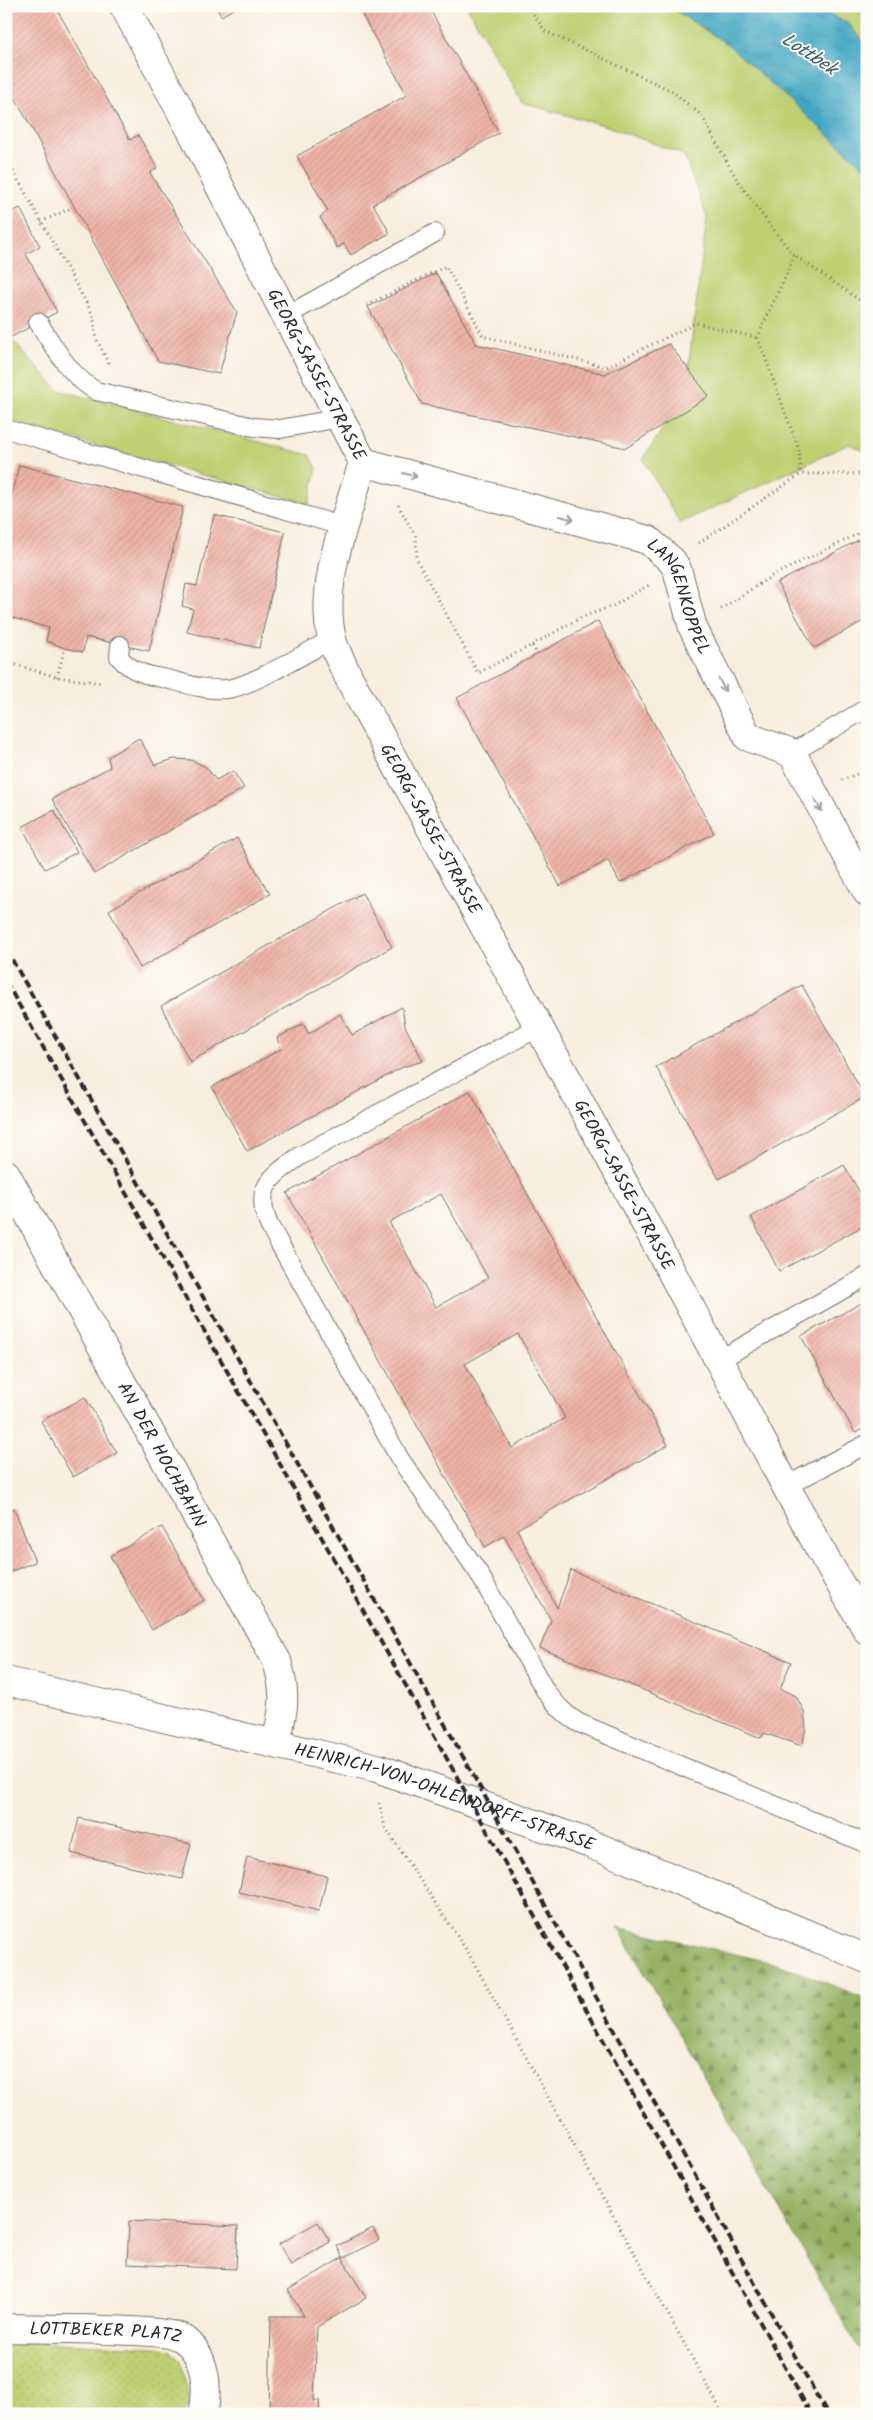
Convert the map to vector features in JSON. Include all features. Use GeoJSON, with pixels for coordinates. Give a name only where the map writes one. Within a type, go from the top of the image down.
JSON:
{"type":"FeatureCollection","features":[{"type":"Feature","properties":{"kind":"street","name":"GEORG-SASSE-STRASSE"},"geometry":{"type":"LineString","coordinates":[[124,6],[192,132],[363,462],[330,578],[329,612],[332,639],[353,685],[786,1486],[867,1630]]}},
{"type":"Feature","properties":{"kind":"street","name":"LANGENKOPPEL"},"geometry":{"type":"LineString","coordinates":[[363,462],[648,540],[674,565],[693,628],[748,737],[792,753]]}},
{"type":"Feature","properties":{"kind":"street"},"geometry":{"type":"LineString","coordinates":[[792,753],[867,892]]}},
{"type":"Feature","properties":{"kind":"street","name":"AN DER HOCHBAHN"},"geometry":{"type":"LineString","coordinates":[[6,1174],[277,1661],[283,1681],[285,1704],[276,1743]]}},
{"type":"Feature","properties":{"kind":"street","name":"HEINRICH-VON-OHLENDORFF-STRASSE"},"geometry":{"type":"LineString","coordinates":[[7,1686],[276,1743],[377,1768],[597,1846],[867,1959]]}},
{"type":"Feature","properties":{"kind":"street","name":"LOTTBEKER PLATZ"},"geometry":{"type":"LineString","coordinates":[[6,2328],[148,2333],[180,2336],[199,2355],[205,2377],[206,2402],[203,2414]]}},
{"type":"Feature","properties":{"kind":"lane"},"geometry":{"type":"LineString","coordinates":[[286,316],[434,233]]}},
{"type":"Feature","properties":{"kind":"lane"},"geometry":{"type":"LineString","coordinates":[[38,322],[65,364],[82,382],[96,391],[254,427],[280,429],[340,418]]}},
{"type":"Feature","properties":{"kind":"lane"},"geometry":{"type":"LineString","coordinates":[[6,429],[345,527]]}},
{"type":"Feature","properties":{"kind":"lane"},"geometry":{"type":"LineString","coordinates":[[120,645],[119,657],[125,664],[144,675],[209,688],[229,689],[250,682],[332,639]]}},
{"type":"Feature","properties":{"kind":"lane"},"geometry":{"type":"LineString","coordinates":[[792,753],[867,708]]}},
{"type":"Feature","properties":{"kind":"lane"},"geometry":{"type":"LineString","coordinates":[[539,1027],[300,1156],[272,1179],[263,1192],[262,1209],[269,1225],[400,1459],[478,1572],[527,1660],[556,1704],[568,1717],[867,1844]]}},
{"type":"Feature","properties":{"kind":"lane"},"geometry":{"type":"LineString","coordinates":[[718,1360],[867,1276]]}},
{"type":"Feature","properties":{"kind":"lane"},"geometry":{"type":"LineString","coordinates":[[786,1486],[867,1444]]}},
{"type":"Feature","properties":{"kind":"path"},"geometry":{"type":"LineString","coordinates":[[528,6],[545,30],[672,91],[702,116],[737,180],[794,255],[867,305]]}},
{"type":"Feature","properties":{"kind":"path"},"geometry":{"type":"LineString","coordinates":[[6,158],[93,315],[97,340],[124,396]]}},
{"type":"Feature","properties":{"kind":"path"},"geometry":{"type":"LineString","coordinates":[[41,222],[73,207]]}},
{"type":"Feature","properties":{"kind":"path"},"geometry":{"type":"LineString","coordinates":[[794,255],[784,283],[768,309],[758,338],[799,450],[801,474]]}},
{"type":"Feature","properties":{"kind":"path"},"geometry":{"type":"LineString","coordinates":[[360,309],[446,266],[483,336],[606,367],[696,323],[758,338]]}},
{"type":"Feature","properties":{"kind":"path"},"geometry":{"type":"LineString","coordinates":[[363,462],[393,497],[416,537],[417,560],[478,674],[582,617],[612,606],[674,565],[801,474],[867,474]]}},
{"type":"Feature","properties":{"kind":"path"},"geometry":{"type":"LineString","coordinates":[[693,628],[770,577],[862,532],[867,532]]}},
{"type":"Feature","properties":{"kind":"path"},"geometry":{"type":"LineString","coordinates":[[532,644],[537,654]]}},
{"type":"Feature","properties":{"kind":"path"},"geometry":{"type":"LineString","coordinates":[[57,677],[65,648]]}},
{"type":"Feature","properties":{"kind":"path"},"geometry":{"type":"LineString","coordinates":[[6,662],[57,677],[108,683],[144,675]]}},
{"type":"Feature","properties":{"kind":"path"},"geometry":{"type":"LineString","coordinates":[[377,1768],[377,1794],[385,1827],[469,1954],[723,2414]]}},
{"type":"Feature","properties":{"kind":"green space"},"geometry":{"type":"Polygon","coordinates":[[[467,6],[668,6],[726,43],[867,170],[867,452],[849,444],[680,523],[643,459],[685,394],[707,217],[684,155],[607,126],[522,103],[467,6]]]}},
{"type":"Feature","properties":{"kind":"green space"},"geometry":{"type":"Polygon","coordinates":[[[814,6],[867,6],[867,46],[849,25],[814,6]]]}},
{"type":"Feature","properties":{"kind":"green space"},"geometry":{"type":"Polygon","coordinates":[[[10,338],[58,390],[310,455],[317,468],[309,504],[14,423],[6,450],[6,340],[10,338]]]}},
{"type":"Feature","properties":{"kind":"green space"},"geometry":{"type":"Polygon","coordinates":[[[618,1927],[778,1964],[867,1999],[867,2363],[618,1927]]]}},
{"type":"Feature","properties":{"kind":"green space"},"geometry":{"type":"Polygon","coordinates":[[[6,2341],[156,2347],[171,2350],[181,2361],[190,2403],[184,2414],[6,2413],[6,2341]]]}},
{"type":"Feature","properties":{"kind":"water","name":"Lottbek"},"geometry":{"type":"Polygon","coordinates":[[[668,6],[814,6],[849,24],[867,46],[867,170],[726,43],[668,6]]]}},
{"type":"Feature","properties":{"kind":"building"},"geometry":{"type":"Polygon","coordinates":[[[6,6],[55,6],[130,140],[138,135],[157,168],[150,173],[237,312],[219,374],[158,361],[6,81],[6,6]]]}},
{"type":"Feature","properties":{"kind":"building"},"geometry":{"type":"Polygon","coordinates":[[[216,6],[239,6],[221,16],[216,6]]]}},
{"type":"Feature","properties":{"kind":"building"},"geometry":{"type":"Polygon","coordinates":[[[357,6],[428,6],[499,133],[373,204],[390,233],[351,255],[344,244],[337,248],[320,217],[328,211],[297,156],[407,95],[357,6]]]}},
{"type":"Feature","properties":{"kind":"building"},"geometry":{"type":"Polygon","coordinates":[[[20,208],[40,246],[26,254],[57,312],[6,340],[6,215],[20,208]]]}},
{"type":"Feature","properties":{"kind":"building"},"geometry":{"type":"Polygon","coordinates":[[[436,273],[476,344],[605,374],[669,344],[709,396],[626,448],[422,404],[368,307],[436,273]]]}},
{"type":"Feature","properties":{"kind":"building"},"geometry":{"type":"Polygon","coordinates":[[[19,465],[183,507],[149,651],[86,637],[83,652],[65,648],[46,641],[49,628],[6,616],[6,517],[19,465]]]}},
{"type":"Feature","properties":{"kind":"building"},"geometry":{"type":"Polygon","coordinates":[[[214,515],[285,532],[259,648],[187,632],[193,609],[182,606],[186,584],[197,586],[214,515]]]}},
{"type":"Feature","properties":{"kind":"building"},"geometry":{"type":"Polygon","coordinates":[[[867,537],[867,619],[814,648],[777,583],[867,537]]]}},
{"type":"Feature","properties":{"kind":"building"},"geometry":{"type":"Polygon","coordinates":[[[598,621],[714,833],[620,883],[608,860],[560,886],[457,698],[598,621]]]}},
{"type":"Feature","properties":{"kind":"building"},"geometry":{"type":"Polygon","coordinates":[[[139,738],[155,765],[174,759],[191,760],[206,767],[216,780],[233,771],[244,788],[94,874],[52,799],[110,767],[108,757],[139,738]]]}},
{"type":"Feature","properties":{"kind":"building"},"geometry":{"type":"Polygon","coordinates":[[[54,810],[77,852],[45,869],[22,827],[54,810]]]}},
{"type":"Feature","properties":{"kind":"building"},"geometry":{"type":"Polygon","coordinates":[[[237,838],[270,894],[140,968],[109,910],[237,838]]]}},
{"type":"Feature","properties":{"kind":"building"},"geometry":{"type":"Polygon","coordinates":[[[362,893],[392,947],[190,1062],[161,1006],[362,893]]]}},
{"type":"Feature","properties":{"kind":"building"},"geometry":{"type":"Polygon","coordinates":[[[802,985],[865,1097],[719,1179],[656,1067],[802,985]]]}},
{"type":"Feature","properties":{"kind":"building"},"geometry":{"type":"Polygon","coordinates":[[[402,1007],[405,1026],[423,1061],[403,1067],[247,1151],[212,1087],[281,1049],[277,1038],[303,1024],[309,1034],[340,1014],[352,1035],[402,1007]]]}},
{"type":"Feature","properties":{"kind":"building"},"geometry":{"type":"Polygon","coordinates":[[[470,1091],[668,1445],[517,1529],[557,1608],[571,1570],[791,1662],[780,1689],[796,1696],[804,1711],[806,1728],[802,1746],[764,1733],[761,1738],[540,1648],[551,1620],[504,1536],[485,1547],[287,1193],[470,1091]],[[441,1194],[389,1222],[436,1307],[488,1278],[441,1194]],[[518,1334],[465,1364],[512,1448],[565,1418],[518,1334]]]}},
{"type":"Feature","properties":{"kind":"building"},"geometry":{"type":"Polygon","coordinates":[[[844,1165],[867,1205],[867,1224],[779,1271],[751,1217],[844,1165]]]}},
{"type":"Feature","properties":{"kind":"building"},"geometry":{"type":"Polygon","coordinates":[[[867,1300],[867,1427],[855,1433],[801,1336],[867,1300]]]}},
{"type":"Feature","properties":{"kind":"building"},"geometry":{"type":"Polygon","coordinates":[[[85,1397],[117,1453],[73,1477],[41,1421],[85,1397]]]}},
{"type":"Feature","properties":{"kind":"building"},"geometry":{"type":"Polygon","coordinates":[[[14,1508],[35,1562],[6,1573],[6,1511],[14,1508]]]}},
{"type":"Feature","properties":{"kind":"building"},"geometry":{"type":"Polygon","coordinates":[[[162,1527],[204,1600],[152,1630],[110,1556],[162,1527]]]}},
{"type":"Feature","properties":{"kind":"building"},"geometry":{"type":"Polygon","coordinates":[[[79,1818],[191,1844],[182,1879],[71,1853],[79,1818]]]}},
{"type":"Feature","properties":{"kind":"building"},"geometry":{"type":"Polygon","coordinates":[[[247,1857],[327,1876],[319,1911],[239,1892],[247,1857]]]}},
{"type":"Feature","properties":{"kind":"building"},"geometry":{"type":"Polygon","coordinates":[[[129,2221],[238,2226],[236,2269],[127,2264],[129,2221]]]}},
{"type":"Feature","properties":{"kind":"building"},"geometry":{"type":"Polygon","coordinates":[[[318,2222],[330,2242],[291,2265],[279,2244],[318,2222]]]}},
{"type":"Feature","properties":{"kind":"building"},"geometry":{"type":"Polygon","coordinates":[[[373,2228],[379,2240],[343,2258],[337,2246],[373,2228]]]}},
{"type":"Feature","properties":{"kind":"building"},"geometry":{"type":"Polygon","coordinates":[[[342,2258],[366,2298],[317,2327],[314,2401],[319,2400],[320,2414],[269,2414],[271,2316],[304,2316],[288,2290],[342,2258]]]}},
{"type":"Feature","properties":{"kind":"railway"},"geometry":{"type":"LineString","coordinates":[[6,949],[451,1735],[827,2414]]}},
{"type":"Feature","properties":{"kind":"railway"},"geometry":{"type":"LineString","coordinates":[[6,982],[431,1730],[811,2414]]}}]}
